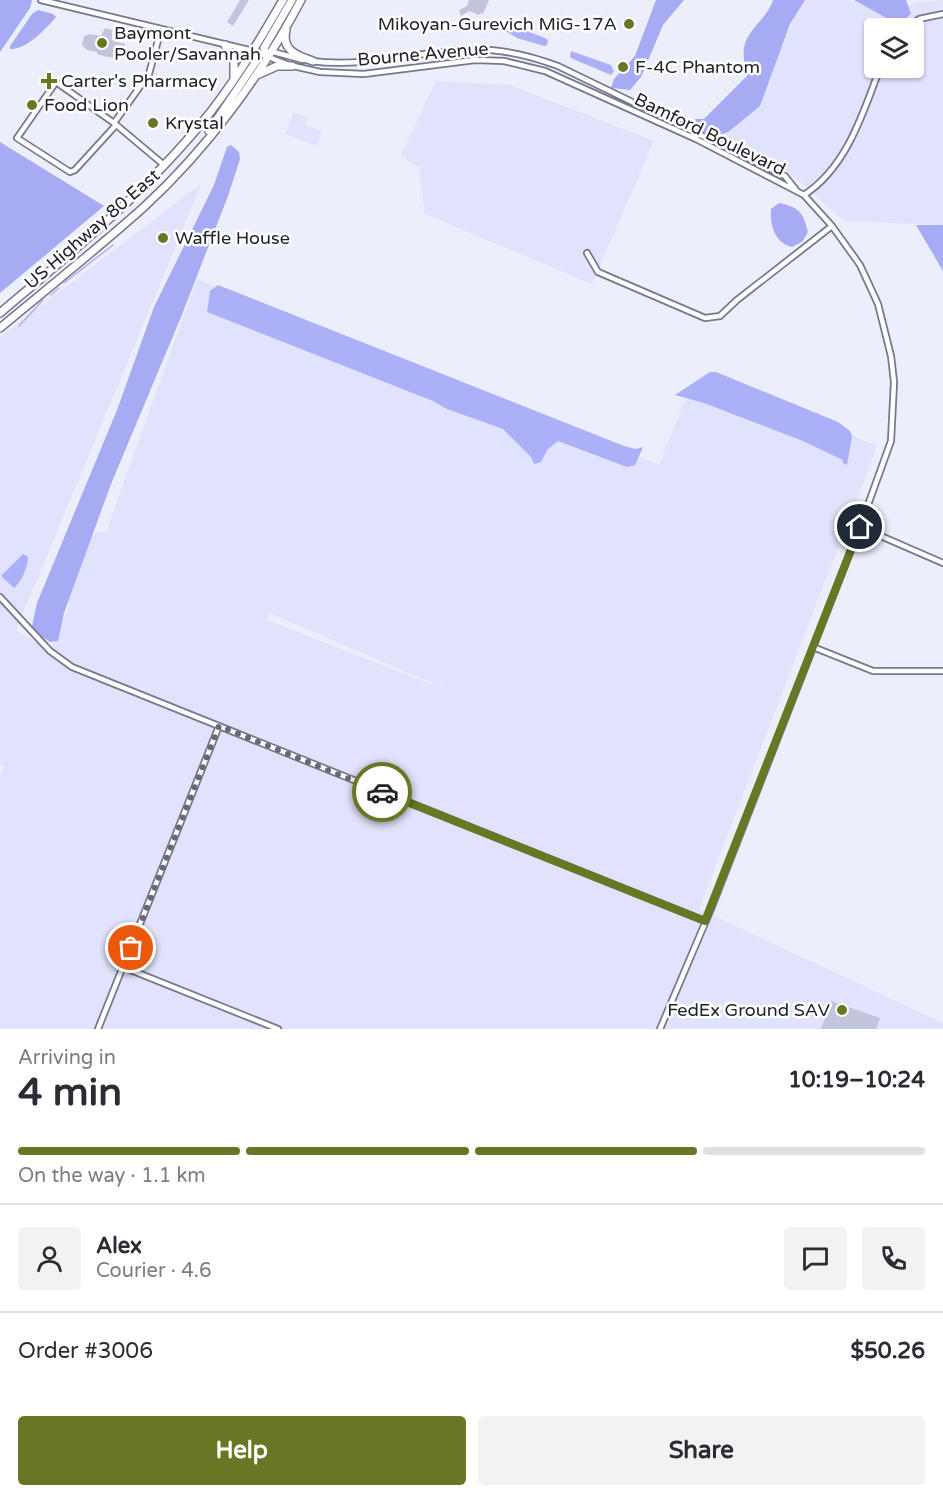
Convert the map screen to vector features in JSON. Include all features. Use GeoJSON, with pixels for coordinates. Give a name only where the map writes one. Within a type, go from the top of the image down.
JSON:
{"type":"FeatureCollection","features":[{"type":"Feature","properties":{"kind":"main road","name":"US Highway 80 East"},"geometry":{"type":"LineString","coordinates":[[0,313],[133,198],[164,165],[201,124],[233,81],[283,0]]}},
{"type":"Feature","properties":{"kind":"main road"},"geometry":{"type":"LineString","coordinates":[[267,53],[292,0]]}},
{"type":"Feature","properties":{"kind":"main road","name":"US Highway 80 East"},"geometry":{"type":"LineString","coordinates":[[0,328],[145,206],[196,152],[235,104],[301,0]]}},
{"type":"Feature","properties":{"kind":"main road"},"geometry":{"type":"LineString","coordinates":[[289,22],[285,34],[289,50],[314,61]]}},
{"type":"Feature","properties":{"kind":"main road"},"geometry":{"type":"LineString","coordinates":[[225,45],[234,59],[233,81]]}},
{"type":"Feature","properties":{"kind":"main road"},"geometry":{"type":"LineString","coordinates":[[196,152],[257,60],[257,54],[253,51]]}},
{"type":"Feature","properties":{"kind":"main road"},"geometry":{"type":"LineString","coordinates":[[254,76],[273,67],[292,66]]}},
{"type":"Feature","properties":{"kind":"street"},"geometry":{"type":"LineString","coordinates":[[41,0],[225,45],[267,53]]}},
{"type":"Feature","properties":{"kind":"street"},"geometry":{"type":"LineString","coordinates":[[924,18],[943,14]]}},
{"type":"Feature","properties":{"kind":"street"},"geometry":{"type":"LineString","coordinates":[[161,29],[149,74],[115,124],[75,170],[70,172],[17,138],[56,82],[115,124],[164,165]]}},
{"type":"Feature","properties":{"kind":"street","name":"Bourne Avenue"},"geometry":{"type":"LineString","coordinates":[[267,53],[314,61],[363,64],[465,50],[508,52],[558,66],[613,93]]}},
{"type":"Feature","properties":{"kind":"street","name":"Bourne Avenue"},"geometry":{"type":"LineString","coordinates":[[267,53],[292,66],[320,72],[364,74],[475,60],[504,61],[544,71],[611,101]]}},
{"type":"Feature","properties":{"kind":"street"},"geometry":{"type":"LineString","coordinates":[[804,195],[826,178],[838,160],[858,125],[876,78]]}},
{"type":"Feature","properties":{"kind":"street","name":"Bamford Boulevard"},"geometry":{"type":"LineString","coordinates":[[613,93],[785,176],[796,191]]}},
{"type":"Feature","properties":{"kind":"street","name":"Bamford Boulevard"},"geometry":{"type":"LineString","coordinates":[[611,101],[696,139],[804,195],[832,226],[860,265],[878,304],[891,356],[894,382],[891,441],[860,527]]}},
{"type":"Feature","properties":{"kind":"street"},"geometry":{"type":"LineString","coordinates":[[587,253],[598,272],[705,318],[713,318],[720,316],[737,300],[832,226]]}},
{"type":"Feature","properties":{"kind":"street"},"geometry":{"type":"LineString","coordinates":[[660,1029],[705,921],[860,527],[943,563]]}},
{"type":"Feature","properties":{"kind":"street"},"geometry":{"type":"LineString","coordinates":[[0,597],[50,651],[72,667],[705,921]]}},
{"type":"Feature","properties":{"kind":"street"},"geometry":{"type":"LineString","coordinates":[[813,647],[873,671],[943,671]]}},
{"type":"Feature","properties":{"kind":"street"},"geometry":{"type":"LineString","coordinates":[[98,1029],[219,726]]}},
{"type":"Feature","properties":{"kind":"street"},"geometry":{"type":"LineString","coordinates":[[123,967],[278,1029]]}},
{"type":"Feature","properties":{"kind":"shaded area"},"geometry":{"type":"Polygon","coordinates":[[[0,0],[32,0],[30,8],[0,52],[0,0]]]}},
{"type":"Feature","properties":{"kind":"shaded area"},"geometry":{"type":"Polygon","coordinates":[[[656,0],[684,0],[663,25],[641,77],[630,90],[611,88],[614,79],[635,56],[656,0]]]}},
{"type":"Feature","properties":{"kind":"shaded area"},"geometry":{"type":"Polygon","coordinates":[[[773,0],[805,0],[790,24],[760,106],[728,132],[717,136],[700,133],[695,119],[704,119],[747,76],[744,58],[745,45],[773,0]]]}},
{"type":"Feature","properties":{"kind":"shaded area"},"geometry":{"type":"Polygon","coordinates":[[[802,0],[849,0],[893,18],[913,3],[943,0],[943,225],[844,221],[793,176],[719,142],[733,115],[755,109],[802,0]]]}},
{"type":"Feature","properties":{"kind":"shaded area"},"geometry":{"type":"Polygon","coordinates":[[[854,0],[906,0],[911,14],[906,18],[886,18],[854,0]]]}},
{"type":"Feature","properties":{"kind":"shaded area"},"geometry":{"type":"Polygon","coordinates":[[[38,10],[56,17],[29,42],[10,49],[32,14],[38,10]]]}},
{"type":"Feature","properties":{"kind":"shaded area"},"geometry":{"type":"Polygon","coordinates":[[[501,21],[545,38],[548,40],[547,45],[517,38],[496,25],[501,21]]]}},
{"type":"Feature","properties":{"kind":"shaded area"},"geometry":{"type":"Polygon","coordinates":[[[571,51],[611,65],[614,71],[611,75],[573,59],[570,57],[571,51]]]}},
{"type":"Feature","properties":{"kind":"shaded area"},"geometry":{"type":"Polygon","coordinates":[[[436,81],[510,85],[654,141],[592,284],[425,214],[419,168],[401,155],[436,81]]]}},
{"type":"Feature","properties":{"kind":"shaded area"},"geometry":{"type":"Polygon","coordinates":[[[294,112],[308,117],[305,125],[322,132],[317,146],[285,134],[294,112]]]}},
{"type":"Feature","properties":{"kind":"shaded area"},"geometry":{"type":"Polygon","coordinates":[[[0,142],[104,206],[0,293],[0,142]]]}},
{"type":"Feature","properties":{"kind":"shaded area"},"geometry":{"type":"Polygon","coordinates":[[[231,145],[239,152],[240,159],[228,196],[181,317],[111,484],[64,613],[58,641],[50,642],[38,634],[32,626],[37,603],[117,410],[154,307],[214,185],[227,147],[231,145]]]}},
{"type":"Feature","properties":{"kind":"shaded area"},"geometry":{"type":"Polygon","coordinates":[[[202,183],[16,630],[50,651],[41,673],[70,604],[67,600],[89,539],[97,532],[106,532],[197,279],[659,465],[684,402],[721,381],[877,446],[699,909],[943,1023],[943,1029],[0,1029],[0,776],[4,767],[0,763],[0,337],[202,183]],[[270,613],[267,620],[464,697],[270,613]]]}},
{"type":"Feature","properties":{"kind":"shaded area"},"geometry":{"type":"Polygon","coordinates":[[[779,203],[796,209],[802,215],[806,225],[808,232],[802,242],[792,247],[777,237],[772,227],[771,209],[779,203]]]}},
{"type":"Feature","properties":{"kind":"shaded area"},"geometry":{"type":"Polygon","coordinates":[[[916,225],[943,225],[943,271],[916,225]]]}},
{"type":"Feature","properties":{"kind":"shaded area"},"geometry":{"type":"Polygon","coordinates":[[[218,285],[624,446],[636,449],[643,447],[635,465],[627,467],[558,441],[547,450],[541,462],[534,464],[531,457],[503,429],[447,409],[433,401],[207,312],[210,291],[218,285]]]}},
{"type":"Feature","properties":{"kind":"shaded area"},"geometry":{"type":"Polygon","coordinates":[[[710,372],[716,372],[838,422],[850,431],[852,436],[847,465],[843,463],[843,460],[803,441],[704,403],[675,395],[710,372]]]}},
{"type":"Feature","properties":{"kind":"shaded area"},"geometry":{"type":"Polygon","coordinates":[[[23,554],[28,557],[27,566],[22,578],[14,588],[1,576],[23,554]]]}},
{"type":"Feature","properties":{"kind":"building"},"geometry":{"type":"Polygon","coordinates":[[[240,0],[249,0],[233,26],[227,22],[240,0]]]}},
{"type":"Feature","properties":{"kind":"building"},"geometry":{"type":"Polygon","coordinates":[[[469,0],[489,0],[483,14],[479,15],[469,11],[461,16],[459,10],[467,6],[469,0]]]}},
{"type":"Feature","properties":{"kind":"building","name":"Baymont Pooler/Savannah"},"geometry":{"type":"Polygon","coordinates":[[[105,28],[112,30],[112,40],[125,44],[124,55],[118,58],[107,57],[87,50],[82,45],[84,36],[90,34],[101,36],[105,28]]]}},
{"type":"Feature","properties":{"kind":"building","name":"FedEx Ground SAV"},"geometry":{"type":"Polygon","coordinates":[[[831,1001],[880,1018],[876,1029],[821,1029],[831,1001]]]}},
{"type":"Feature","properties":{"kind":"waterway"},"geometry":{"type":"LineString","coordinates":[[64,283],[113,245]]}},
{"type":"Feature","properties":{"kind":"waterway"},"geometry":{"type":"LineString","coordinates":[[51,295],[59,288]]}},
{"type":"Feature","properties":{"kind":"waterway"},"geometry":{"type":"LineString","coordinates":[[19,326],[43,300]]}},
{"type":"Feature","properties":{"kind":"way so far"},"geometry":{"type":"LineString","coordinates":[[131,948],[219,726],[382,792]]}},
{"type":"Feature","properties":{"kind":"place","name":"Mikoyan-Gurevich MiG-17A"},"geometry":{"type":"Point","coordinates":[629,24]}},
{"type":"Feature","properties":{"kind":"place","name":"Baymont Pooler/Savannah"},"geometry":{"type":"Point","coordinates":[102,43]}},
{"type":"Feature","properties":{"kind":"place","name":"F-4C Phantom"},"geometry":{"type":"Point","coordinates":[623,67]}},
{"type":"Feature","properties":{"kind":"place","name":"Carter's Pharmacy"},"geometry":{"type":"Point","coordinates":[49,81]}},
{"type":"Feature","properties":{"kind":"place","name":"Food Lion"},"geometry":{"type":"Point","coordinates":[32,105]}},
{"type":"Feature","properties":{"kind":"place","name":"Krystal"},"geometry":{"type":"Point","coordinates":[153,123]}},
{"type":"Feature","properties":{"kind":"place","name":"Waffle House"},"geometry":{"type":"Point","coordinates":[163,238]}},
{"type":"Feature","properties":{"kind":"place","name":"FedEx Ground SAV"},"geometry":{"type":"Point","coordinates":[842,1010]}},
{"type":"Feature","properties":{"kind":"route"},"geometry":{"type":"LineString","coordinates":[[382,792],[705,921],[860,527]]}}]}
